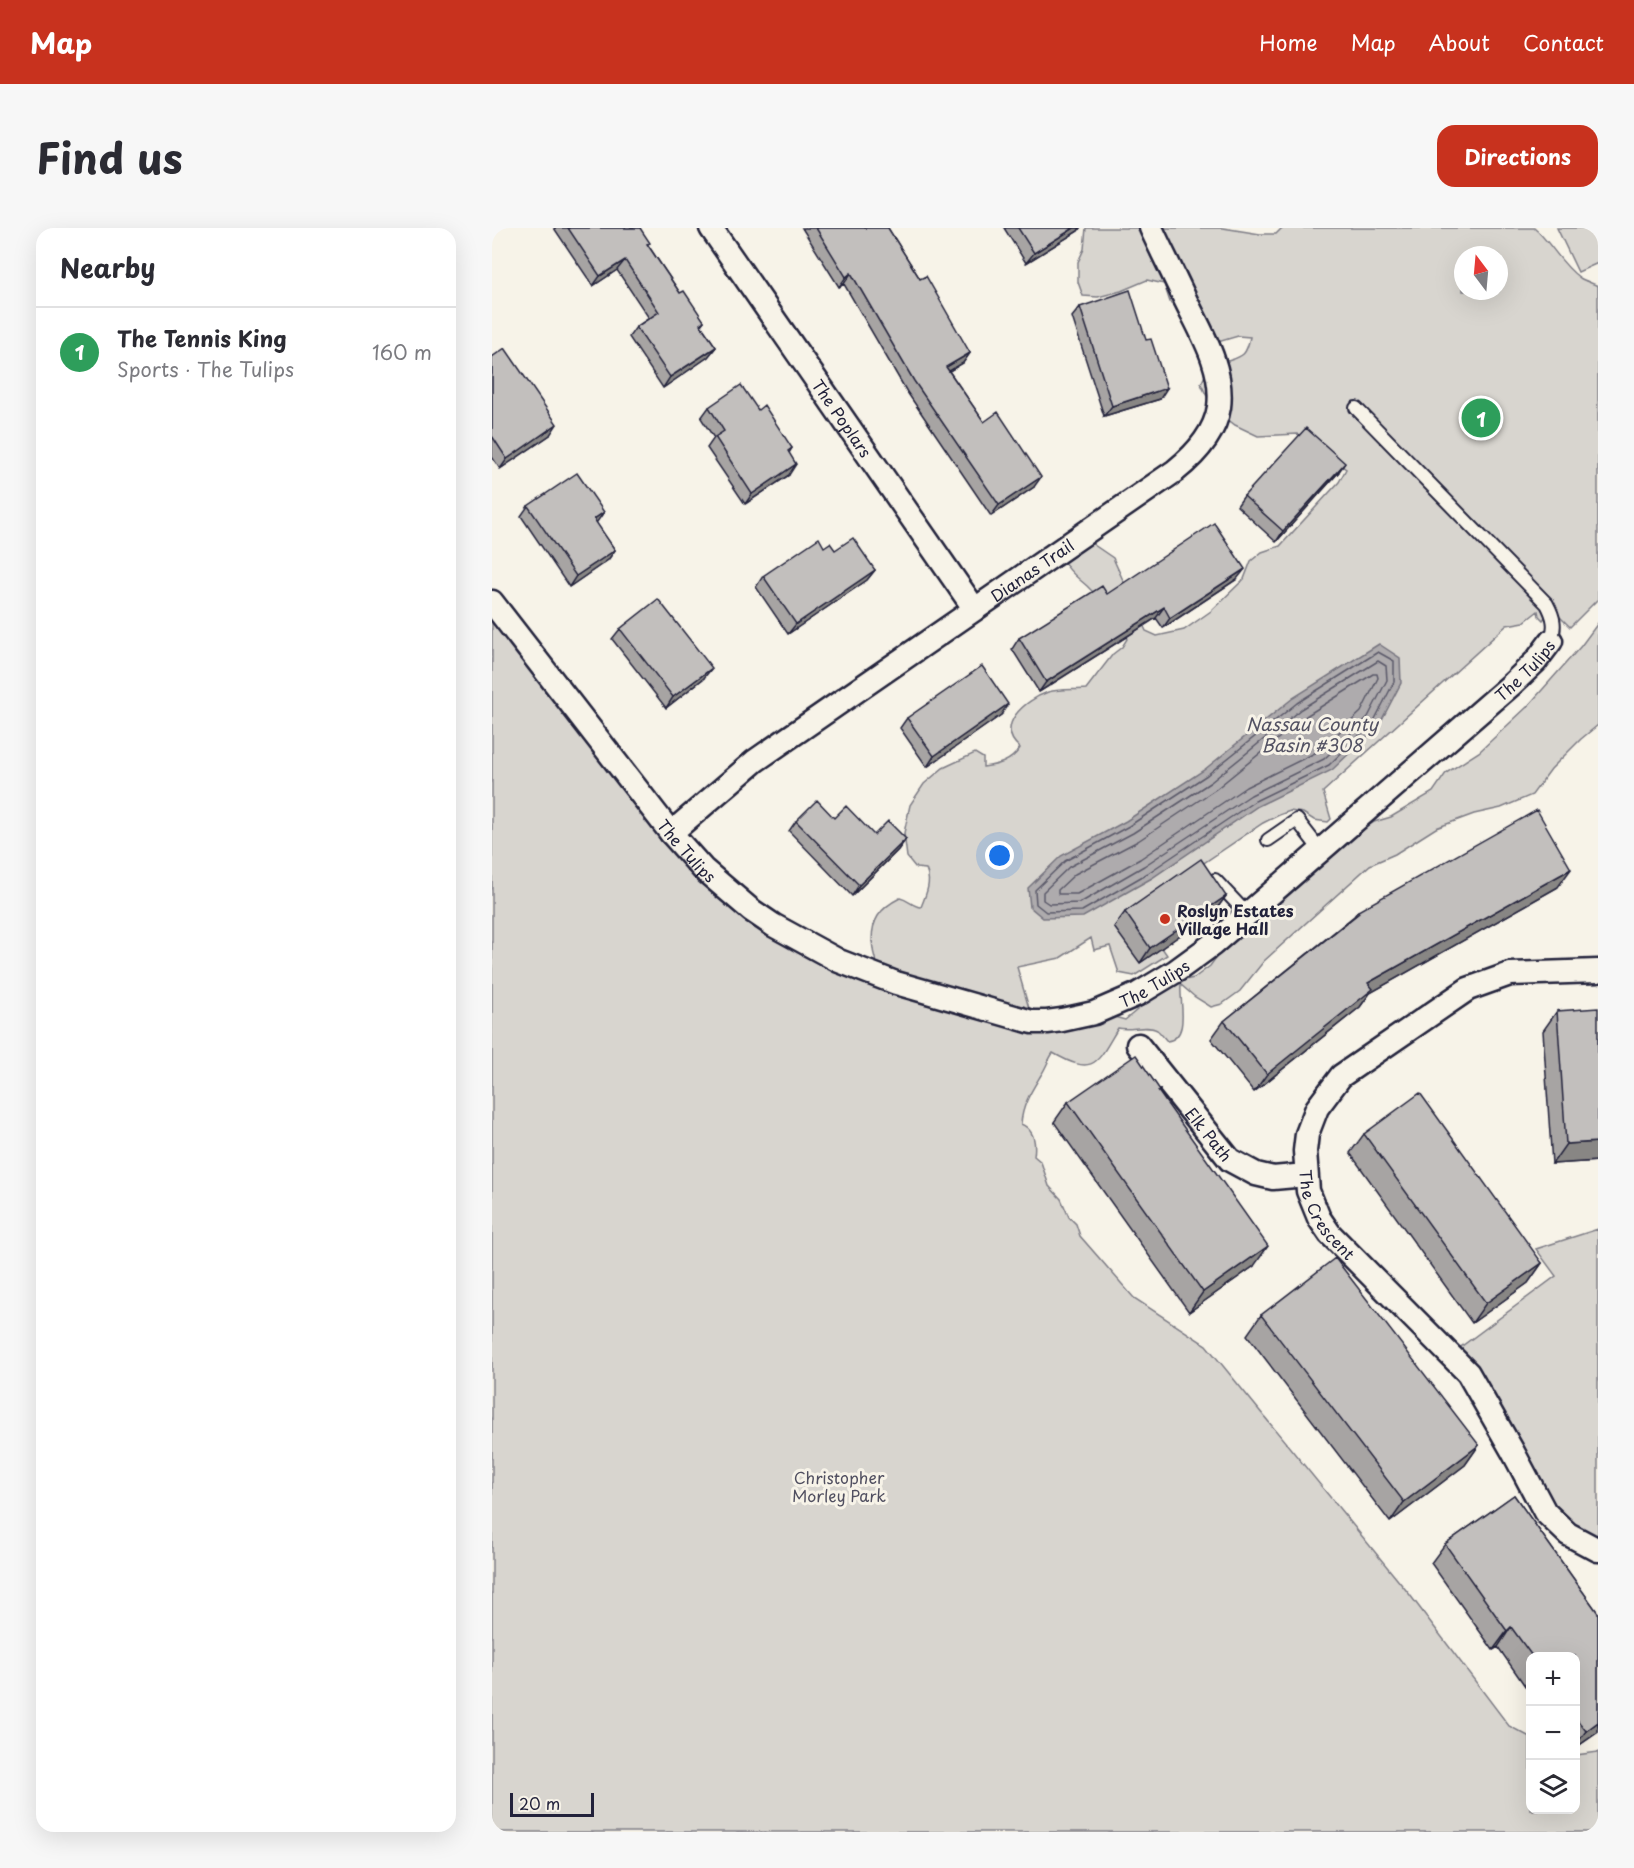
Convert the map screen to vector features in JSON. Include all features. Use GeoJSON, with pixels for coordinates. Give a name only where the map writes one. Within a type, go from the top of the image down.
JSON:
{"type":"FeatureCollection","features":[{"type":"Feature","properties":{"kind":"street","name":"The Poplars"},"geometry":{"type":"LineString","coordinates":[[711,228],[974,608]]}},
{"type":"Feature","properties":{"kind":"street","name":"Dianas Trail"},"geometry":{"type":"LineString","coordinates":[[671,833],[755,761],[1175,471],[1196,453],[1215,421],[1219,408],[1214,361],[1151,228]]}},
{"type":"Feature","properties":{"kind":"street","name":"The Tulips"},"geometry":{"type":"LineString","coordinates":[[492,602],[671,833],[703,869],[744,904],[773,925],[839,961],[896,982],[1039,1023],[1094,1013],[1138,994],[1194,958],[1511,685],[1536,661],[1551,641]]}},
{"type":"Feature","properties":{"kind":"street","name":"The Crescent"},"geometry":{"type":"LineString","coordinates":[[1598,971],[1510,974],[1468,989],[1341,1076],[1317,1108],[1305,1151],[1308,1191],[1319,1218],[1330,1234],[1468,1373],[1545,1512],[1568,1534],[1598,1550]]}},
{"type":"Feature","properties":{"kind":"street","name":"Elk Path"},"geometry":{"type":"LineString","coordinates":[[1138,1045],[1230,1160],[1256,1174],[1273,1178],[1306,1175]]}},
{"type":"Feature","properties":{"kind":"lane","name":"The Tulips"},"geometry":{"type":"LineString","coordinates":[[1356,408],[1547,604],[1555,627],[1551,641]]}},
{"type":"Feature","properties":{"kind":"lane"},"geometry":{"type":"LineString","coordinates":[[1268,840],[1297,820],[1321,851]]}},
{"type":"Feature","properties":{"kind":"lane"},"geometry":{"type":"LineString","coordinates":[[1215,880],[1247,914]]}},
{"type":"Feature","properties":{"kind":"green space","name":"Christopher Morley Park"},"geometry":{"type":"Polygon","coordinates":[[[1086,228],[1223,228],[1276,234],[1282,228],[1534,228],[1573,273],[1598,286],[1598,599],[1570,627],[1546,603],[1546,616],[1543,620],[1538,611],[1524,622],[1507,625],[1323,792],[1331,819],[1328,822],[1314,820],[1303,813],[1290,811],[1263,823],[1195,869],[1162,948],[1167,955],[1134,976],[1119,973],[1110,946],[1094,950],[1091,938],[1060,958],[1017,967],[1033,1022],[1107,1015],[1125,1020],[1143,1005],[1147,997],[1180,981],[1194,978],[1210,966],[1226,944],[1356,833],[1374,822],[1391,817],[1433,792],[1446,773],[1479,752],[1527,707],[1581,646],[1598,623],[1598,725],[1551,769],[1532,795],[1501,808],[1474,814],[1436,828],[1395,854],[1370,865],[1264,961],[1240,991],[1222,1004],[1211,1007],[1181,985],[1181,1026],[1174,1038],[1167,1041],[1153,1028],[1118,1028],[1105,1050],[1093,1063],[1078,1064],[1053,1053],[1028,1098],[1021,1124],[1032,1133],[1035,1146],[1034,1156],[1041,1162],[1049,1186],[1061,1199],[1069,1217],[1076,1224],[1080,1236],[1134,1298],[1206,1345],[1410,1595],[1509,1726],[1526,1735],[1526,1814],[1580,1814],[1580,1754],[1598,1752],[1598,1832],[492,1832],[492,603],[729,893],[881,972],[872,944],[873,929],[878,916],[882,910],[900,898],[921,907],[928,888],[926,869],[916,868],[907,857],[904,833],[910,805],[924,784],[943,768],[975,753],[983,758],[983,767],[1008,760],[1020,748],[1013,740],[1010,731],[1011,723],[1022,707],[1048,692],[1086,689],[1127,639],[1104,604],[1066,566],[1064,562],[1069,555],[1079,547],[1091,543],[1113,558],[1146,631],[1157,636],[1184,630],[1211,611],[1244,579],[1251,561],[1262,552],[1280,546],[1339,482],[1346,469],[1298,434],[1258,436],[1235,425],[1212,407],[1201,384],[1207,371],[1242,355],[1247,349],[1250,337],[1238,336],[1218,342],[1170,302],[1164,284],[1147,280],[1121,291],[1098,297],[1083,296],[1078,282],[1078,262],[1084,249],[1086,228]]]}},
{"type":"Feature","properties":{"kind":"green space"},"geometry":{"type":"Polygon","coordinates":[[[1557,228],[1598,228],[1598,263],[1578,272],[1557,228]]]}},
{"type":"Feature","properties":{"kind":"green space"},"geometry":{"type":"Polygon","coordinates":[[[1598,1229],[1598,1550],[1568,1534],[1450,1355],[1556,1276],[1536,1249],[1598,1229]]]}},
{"type":"Feature","properties":{"kind":"water","name":"Nassau County Basin #308"},"geometry":{"type":"Polygon","coordinates":[[[1379,644],[1400,658],[1401,683],[1379,725],[1332,770],[1258,806],[1152,878],[1083,917],[1043,918],[1030,907],[1028,888],[1061,856],[1126,821],[1204,770],[1293,698],[1379,644]]]}},
{"type":"Feature","properties":{"kind":"building"},"geometry":{"type":"Polygon","coordinates":[[[568,228],[640,228],[650,243],[647,244],[680,293],[684,291],[704,321],[700,324],[716,347],[670,377],[636,327],[659,312],[625,260],[600,276],[568,228]]]}},
{"type":"Feature","properties":{"kind":"building"},"geometry":{"type":"Polygon","coordinates":[[[816,228],[888,228],[920,279],[926,276],[970,353],[946,367],[984,422],[998,412],[1041,477],[999,505],[914,381],[851,273],[846,277],[816,228]]]}},
{"type":"Feature","properties":{"kind":"building"},"geometry":{"type":"Polygon","coordinates":[[[1018,228],[1074,228],[1034,253],[1018,228]]]}},
{"type":"Feature","properties":{"kind":"building"},"geometry":{"type":"Polygon","coordinates":[[[1130,290],[1146,340],[1151,339],[1167,388],[1112,406],[1080,307],[1130,290]]]}},
{"type":"Feature","properties":{"kind":"building"},"geometry":{"type":"Polygon","coordinates":[[[505,348],[557,424],[507,459],[492,436],[492,357],[505,348]]]}},
{"type":"Feature","properties":{"kind":"building"},"geometry":{"type":"Polygon","coordinates":[[[741,385],[758,410],[764,405],[792,448],[788,451],[796,464],[752,494],[715,437],[724,431],[709,407],[741,385]]]}},
{"type":"Feature","properties":{"kind":"building"},"geometry":{"type":"Polygon","coordinates":[[[1306,428],[1345,463],[1283,531],[1244,496],[1306,428]]]}},
{"type":"Feature","properties":{"kind":"building"},"geometry":{"type":"Polygon","coordinates":[[[577,473],[604,512],[594,519],[615,550],[576,576],[528,506],[577,473]]]}},
{"type":"Feature","properties":{"kind":"building"},"geometry":{"type":"Polygon","coordinates":[[[1214,523],[1245,569],[1170,618],[1164,607],[1046,682],[1019,638],[1102,586],[1107,594],[1214,523]]]}},
{"type":"Feature","properties":{"kind":"building"},"geometry":{"type":"Polygon","coordinates":[[[819,538],[824,547],[830,543],[835,550],[853,538],[875,570],[796,624],[763,576],[819,538]]]}},
{"type":"Feature","properties":{"kind":"building"},"geometry":{"type":"Polygon","coordinates":[[[658,599],[712,668],[673,697],[620,629],[658,599]]]}},
{"type":"Feature","properties":{"kind":"building"},"geometry":{"type":"Polygon","coordinates":[[[982,666],[1008,704],[934,756],[907,718],[982,666]]]}},
{"type":"Feature","properties":{"kind":"building"},"geometry":{"type":"Polygon","coordinates":[[[817,800],[834,818],[846,806],[874,835],[888,821],[906,839],[859,885],[796,821],[817,800]]]}},
{"type":"Feature","properties":{"kind":"building"},"geometry":{"type":"Polygon","coordinates":[[[1537,810],[1571,869],[1368,983],[1373,989],[1267,1074],[1224,1021],[1359,913],[1358,911],[1537,810]]]}},
{"type":"Feature","properties":{"kind":"building","name":"Roslyn Estates Village Hall"},"geometry":{"type":"Polygon","coordinates":[[[1201,859],[1226,896],[1150,948],[1125,912],[1201,859]]]}},
{"type":"Feature","properties":{"kind":"building"},"geometry":{"type":"Polygon","coordinates":[[[1598,1008],[1598,1142],[1566,1144],[1557,1011],[1598,1008]]]}},
{"type":"Feature","properties":{"kind":"building"},"geometry":{"type":"Polygon","coordinates":[[[1136,1055],[1160,1090],[1158,1091],[1268,1246],[1203,1292],[1068,1102],[1136,1055]]]}},
{"type":"Feature","properties":{"kind":"building"},"geometry":{"type":"Polygon","coordinates":[[[1420,1093],[1542,1263],[1486,1303],[1364,1134],[1420,1093]]]}},
{"type":"Feature","properties":{"kind":"building"},"geometry":{"type":"Polygon","coordinates":[[[1335,1258],[1479,1445],[1404,1502],[1261,1315],[1335,1258]]]}},
{"type":"Feature","properties":{"kind":"building"},"geometry":{"type":"Polygon","coordinates":[[[1514,1495],[1598,1613],[1598,1722],[1586,1731],[1580,1723],[1580,1652],[1529,1652],[1511,1627],[1507,1631],[1445,1544],[1514,1495]]]}},
{"type":"Feature","properties":{"kind":"place","name":"The Tennis King"},"geometry":{"type":"Point","coordinates":[1481,418]}},
{"type":"Feature","properties":{"kind":"place","name":"Roslyn Estates Village Hall"},"geometry":{"type":"Point","coordinates":[1165,919]}}]}
